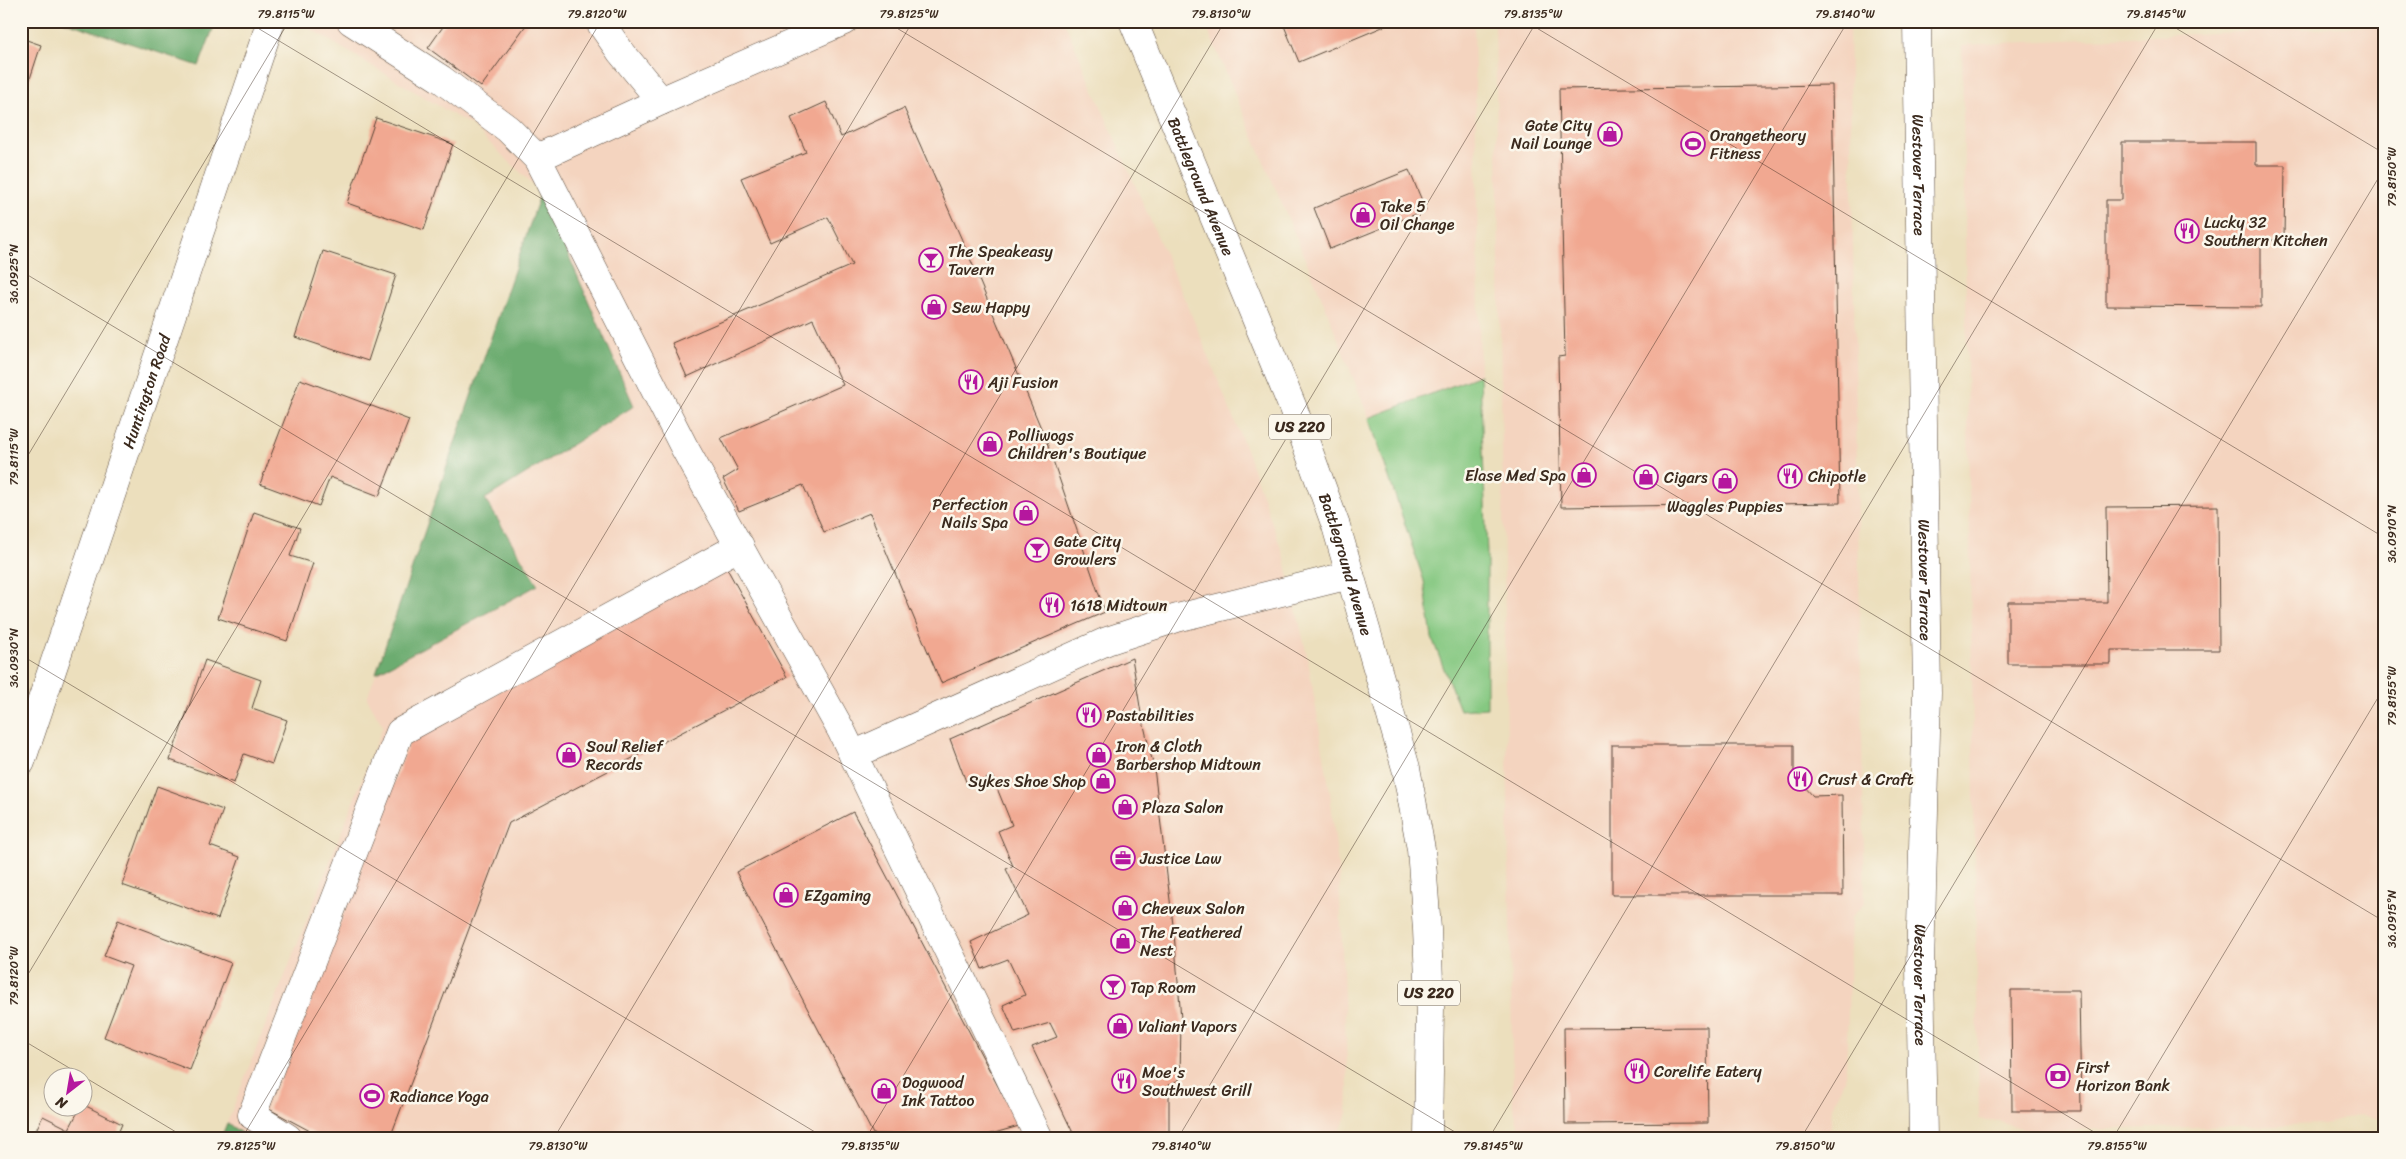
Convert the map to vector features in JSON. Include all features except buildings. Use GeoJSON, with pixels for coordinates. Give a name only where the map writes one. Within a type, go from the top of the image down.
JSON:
{"type":"FeatureCollection","features":[{"type":"Feature","properties":{"kind":"main road","name":"Huntington Road"},"geometry":{"type":"LineString","coordinates":[[21,762],[271,21]]}},
{"type":"Feature","properties":{"kind":"main road"},"geometry":{"type":"LineString","coordinates":[[351,21],[448,85],[508,129],[537,158],[684,447],[853,755],[1039,1138]]}},
{"type":"Feature","properties":{"kind":"main road"},"geometry":{"type":"LineString","coordinates":[[599,21],[620,51],[661,101]]}},
{"type":"Feature","properties":{"kind":"main road"},"geometry":{"type":"LineString","coordinates":[[537,158],[661,101],[844,21]]}},
{"type":"Feature","properties":{"kind":"main road","name":"Battleground Avenue"},"geometry":{"type":"LineString","coordinates":[[1133,21],[1293,408],[1336,526],[1406,768],[1421,848],[1430,1007],[1428,1138]]}},
{"type":"Feature","properties":{"kind":"main road","name":"Westover Terrace"},"geometry":{"type":"LineString","coordinates":[[1918,21],[1927,693],[1920,968],[1923,1138]]}},
{"type":"Feature","properties":{"kind":"main road"},"geometry":{"type":"LineString","coordinates":[[288,1138],[252,1115],[400,732],[740,546]]}},
{"type":"Feature","properties":{"kind":"main road"},"geometry":{"type":"LineString","coordinates":[[853,755],[1107,641],[1177,618],[1350,575]]}},
{"type":"Feature","properties":{"kind":"shaded area"},"geometry":{"type":"Polygon","coordinates":[[[311,21],[1064,21],[1194,321],[1246,449],[1285,560],[1308,660],[1330,792],[1339,875],[1348,1089],[1347,1113],[1342,1127],[1333,1138],[1137,1138],[1022,1132],[855,1135],[822,1138],[248,1138],[227,1123],[383,726],[367,698],[376,673],[538,585],[485,499],[634,406],[541,192],[472,126],[309,28],[311,21]]]}},
{"type":"Feature","properties":{"kind":"shaded area"},"geometry":{"type":"Polygon","coordinates":[[[1204,21],[1474,21],[1480,375],[1369,418],[1319,291],[1204,21]]]}},
{"type":"Feature","properties":{"kind":"shaded area"},"geometry":{"type":"Polygon","coordinates":[[[1495,21],[1849,21],[1865,904],[1851,917],[1846,1075],[1832,1108],[1829,1138],[1522,1138],[1513,1107],[1495,21]]]}},
{"type":"Feature","properties":{"kind":"shaded area"},"geometry":{"type":"Polygon","coordinates":[[[2385,25],[2385,1121],[2359,1114],[2327,1124],[2027,1131],[2000,1121],[1979,1119],[1962,45],[2385,25]]]}},
{"type":"Feature","properties":{"kind":"green space"},"geometry":{"type":"Polygon","coordinates":[[[63,21],[216,21],[199,66],[63,21]]]}},
{"type":"Feature","properties":{"kind":"green space"},"geometry":{"type":"Polygon","coordinates":[[[541,192],[634,406],[485,499],[538,585],[376,673],[541,192]]]}},
{"type":"Feature","properties":{"kind":"green space"},"geometry":{"type":"Polygon","coordinates":[[[1480,375],[1487,554],[1487,708],[1460,710],[1432,638],[1424,581],[1369,418],[1480,375]]]}},
{"type":"Feature","properties":{"kind":"green space"},"geometry":{"type":"Polygon","coordinates":[[[227,1123],[248,1138],[221,1138],[227,1123]]]}},
{"type":"Feature","properties":{"kind":"place","name":"Gate City Nail Lounge"},"geometry":{"type":"Point","coordinates":[1610,134]}},
{"type":"Feature","properties":{"kind":"place","name":"Orangetheory Fitness"},"geometry":{"type":"Point","coordinates":[1693,144]}},
{"type":"Feature","properties":{"kind":"place","name":"Take 5 Oil Change"},"geometry":{"type":"Point","coordinates":[1363,215]}},
{"type":"Feature","properties":{"kind":"place","name":"Lucky 32 Southern Kitchen"},"geometry":{"type":"Point","coordinates":[2187,231]}},
{"type":"Feature","properties":{"kind":"place","name":"The Speakeasy Tavern"},"geometry":{"type":"Point","coordinates":[931,260]}},
{"type":"Feature","properties":{"kind":"place","name":"Sew Happy"},"geometry":{"type":"Point","coordinates":[934,307]}},
{"type":"Feature","properties":{"kind":"place","name":"Aji Fusion"},"geometry":{"type":"Point","coordinates":[971,382]}},
{"type":"Feature","properties":{"kind":"place","name":"Polliwogs Children's Boutique"},"geometry":{"type":"Point","coordinates":[990,444]}},
{"type":"Feature","properties":{"kind":"place","name":"Elase Med Spa"},"geometry":{"type":"Point","coordinates":[1584,475]}},
{"type":"Feature","properties":{"kind":"place","name":"Chipotle"},"geometry":{"type":"Point","coordinates":[1790,476]}},
{"type":"Feature","properties":{"kind":"place","name":"Cigars"},"geometry":{"type":"Point","coordinates":[1646,477]}},
{"type":"Feature","properties":{"kind":"place","name":"Waggles Puppies"},"geometry":{"type":"Point","coordinates":[1725,481]}},
{"type":"Feature","properties":{"kind":"place","name":"Perfection Nails Spa"},"geometry":{"type":"Point","coordinates":[1026,513]}},
{"type":"Feature","properties":{"kind":"place","name":"Gate City Growlers"},"geometry":{"type":"Point","coordinates":[1037,550]}},
{"type":"Feature","properties":{"kind":"place","name":"1618 Midtown"},"geometry":{"type":"Point","coordinates":[1052,605]}},
{"type":"Feature","properties":{"kind":"place","name":"Pastabilities"},"geometry":{"type":"Point","coordinates":[1089,715]}},
{"type":"Feature","properties":{"kind":"place","name":"Soul Relief Records"},"geometry":{"type":"Point","coordinates":[569,755]}},
{"type":"Feature","properties":{"kind":"place","name":"Iron & Cloth Barbershop Midtown"},"geometry":{"type":"Point","coordinates":[1099,755]}},
{"type":"Feature","properties":{"kind":"place","name":"Crust & Craft"},"geometry":{"type":"Point","coordinates":[1800,779]}},
{"type":"Feature","properties":{"kind":"place","name":"Sykes Shoe Shop"},"geometry":{"type":"Point","coordinates":[1103,781]}},
{"type":"Feature","properties":{"kind":"place","name":"Plaza Salon"},"geometry":{"type":"Point","coordinates":[1125,807]}},
{"type":"Feature","properties":{"kind":"place","name":"Justice Law"},"geometry":{"type":"Point","coordinates":[1123,858]}},
{"type":"Feature","properties":{"kind":"place","name":"EZgaming"},"geometry":{"type":"Point","coordinates":[786,895]}},
{"type":"Feature","properties":{"kind":"place","name":"Cheveux Salon"},"geometry":{"type":"Point","coordinates":[1125,908]}},
{"type":"Feature","properties":{"kind":"place","name":"The Feathered Nest"},"geometry":{"type":"Point","coordinates":[1123,941]}},
{"type":"Feature","properties":{"kind":"place","name":"Tap Room"},"geometry":{"type":"Point","coordinates":[1113,987]}},
{"type":"Feature","properties":{"kind":"place","name":"Valiant Vapors"},"geometry":{"type":"Point","coordinates":[1120,1026]}},
{"type":"Feature","properties":{"kind":"place","name":"Corelife Eatery"},"geometry":{"type":"Point","coordinates":[1637,1071]}},
{"type":"Feature","properties":{"kind":"place","name":"First Horizon Bank"},"geometry":{"type":"Point","coordinates":[2058,1076]}},
{"type":"Feature","properties":{"kind":"place","name":"Moe's Southwest Grill"},"geometry":{"type":"Point","coordinates":[1124,1081]}},
{"type":"Feature","properties":{"kind":"place","name":"Dogwood Ink Tattoo"},"geometry":{"type":"Point","coordinates":[884,1091]}},
{"type":"Feature","properties":{"kind":"place","name":"Radiance Yoga"},"geometry":{"type":"Point","coordinates":[372,1096]}}]}
